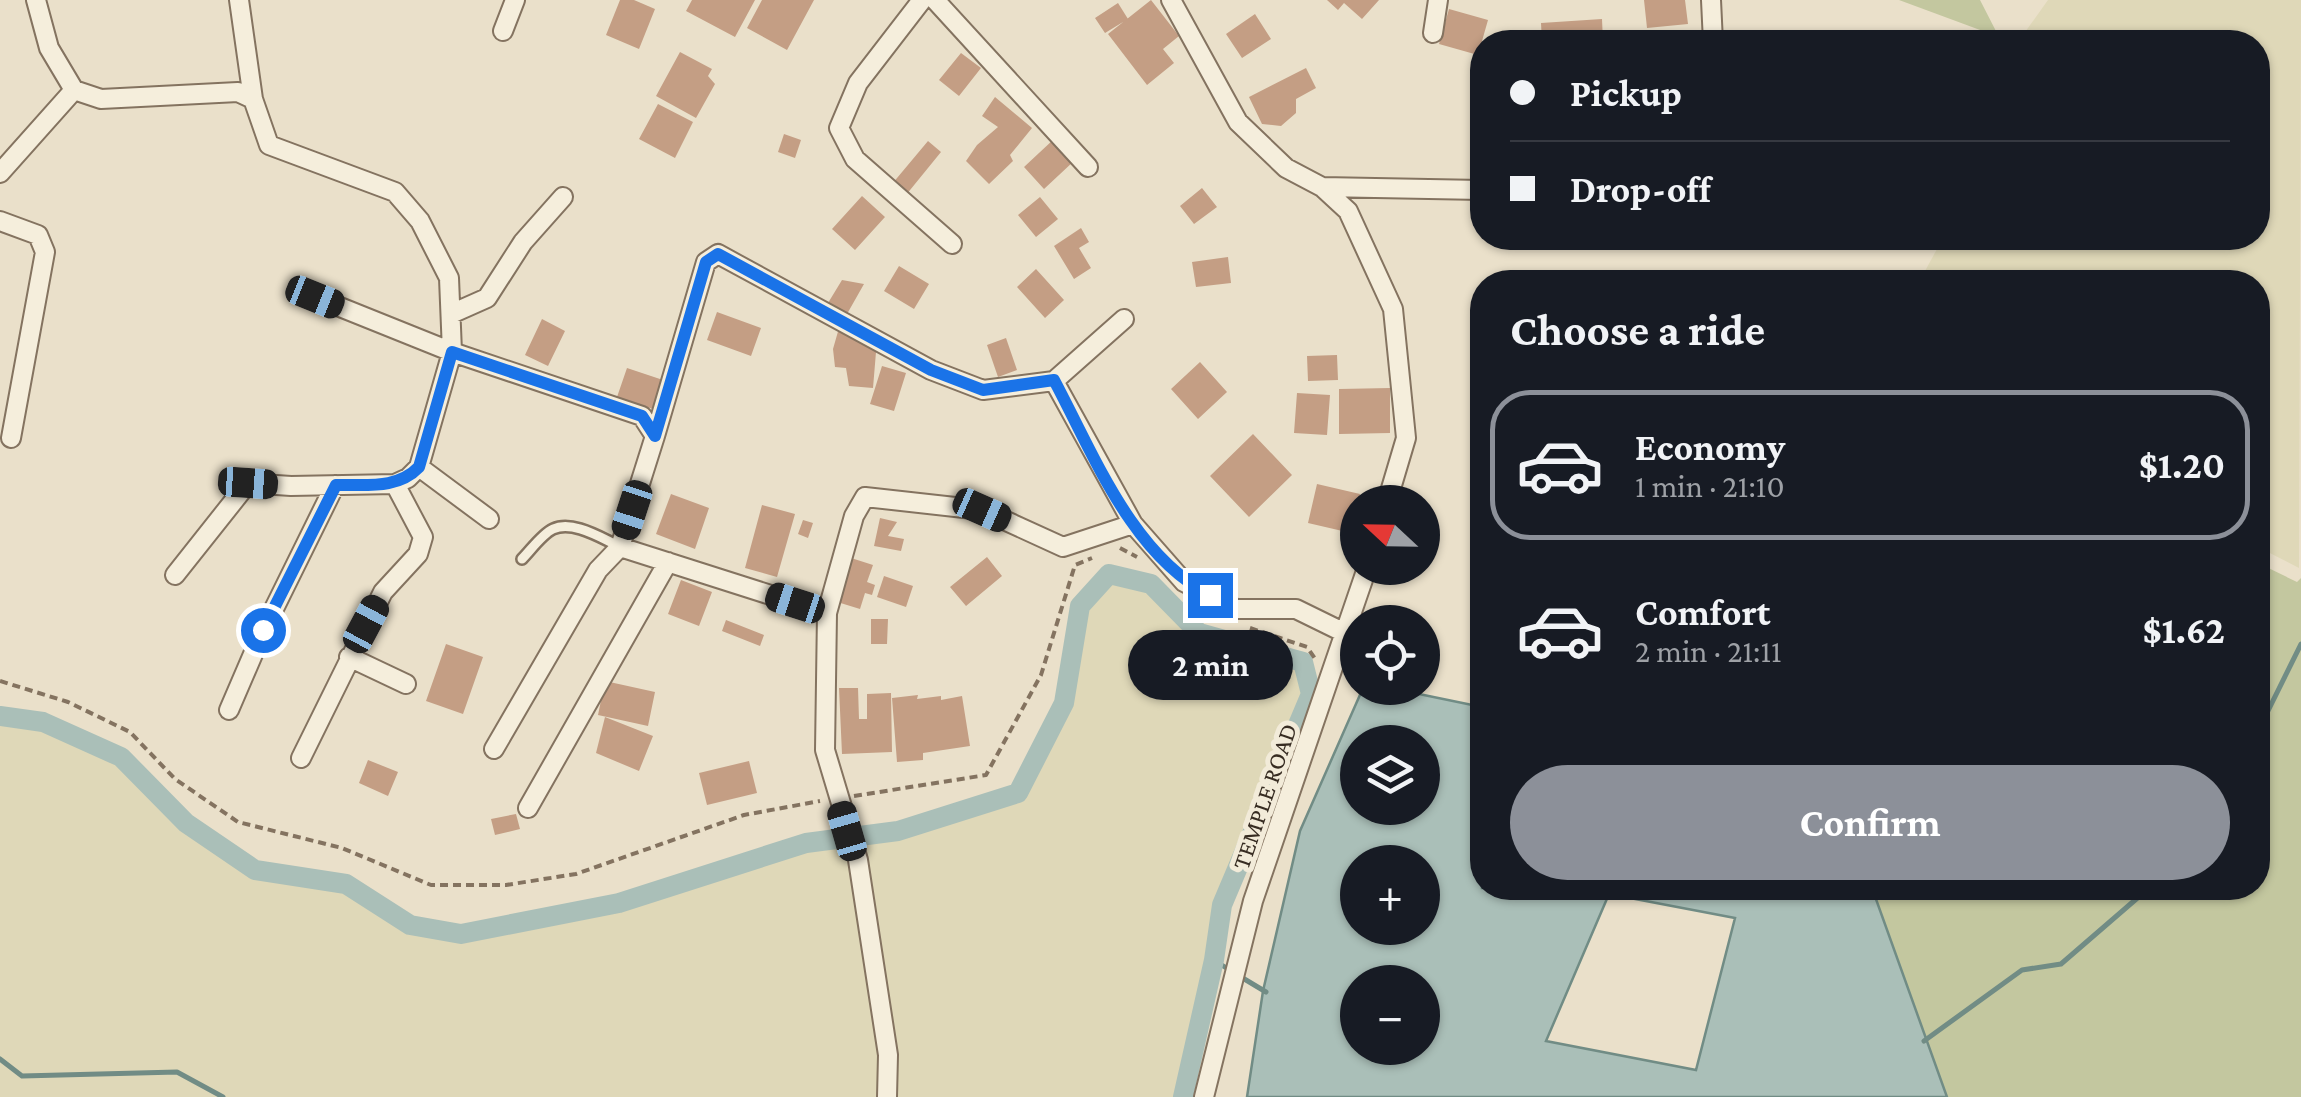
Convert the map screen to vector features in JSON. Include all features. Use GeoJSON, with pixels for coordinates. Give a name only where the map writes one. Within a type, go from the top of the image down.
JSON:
{"type":"FeatureCollection","features":[{"type":"Feature","properties":{"kind":"street"},"geometry":{"type":"LineString","coordinates":[[36,0],[49,48],[74,90],[101,98],[238,92],[253,99]]}},
{"type":"Feature","properties":{"kind":"street"},"geometry":{"type":"LineString","coordinates":[[175,575],[248,483],[395,484],[408,478],[419,467],[452,352],[449,278],[420,220],[395,192],[269,145],[253,99],[239,0]]}},
{"type":"Feature","properties":{"kind":"street"},"geometry":{"type":"LineString","coordinates":[[503,31],[515,0]]}},
{"type":"Feature","properties":{"kind":"street"},"geometry":{"type":"LineString","coordinates":[[922,0],[858,84],[840,128],[855,159],[952,244]]}},
{"type":"Feature","properties":{"kind":"street"},"geometry":{"type":"LineString","coordinates":[[935,0],[1088,167]]}},
{"type":"Feature","properties":{"kind":"street"},"geometry":{"type":"LineString","coordinates":[[1171,0],[1238,122],[1286,168],[1322,188],[1348,211],[1393,309],[1406,438],[1392,485]]}},
{"type":"Feature","properties":{"kind":"street"},"geometry":{"type":"LineString","coordinates":[[1433,33],[1438,0]]}},
{"type":"Feature","properties":{"kind":"street"},"geometry":{"type":"LineString","coordinates":[[1711,0],[1712,30]]}},
{"type":"Feature","properties":{"kind":"street"},"geometry":{"type":"LineString","coordinates":[[0,172],[74,90]]}},
{"type":"Feature","properties":{"kind":"street"},"geometry":{"type":"LineString","coordinates":[[1322,188],[1470,190]]}},
{"type":"Feature","properties":{"kind":"street"},"geometry":{"type":"LineString","coordinates":[[451,314],[487,298],[523,242],[563,197]]}},
{"type":"Feature","properties":{"kind":"street"},"geometry":{"type":"LineString","coordinates":[[0,221],[38,235],[45,252],[11,438]]}},
{"type":"Feature","properties":{"kind":"street"},"geometry":{"type":"LineString","coordinates":[[494,749],[598,570],[620,546],[706,262],[718,254],[931,370],[983,390],[1054,380],[1124,319]]}},
{"type":"Feature","properties":{"kind":"street"},"geometry":{"type":"LineString","coordinates":[[315,297],[452,352],[642,416],[655,436]]}},
{"type":"Feature","properties":{"kind":"street"},"geometry":{"type":"LineString","coordinates":[[1054,380],[1132,524],[1184,582],[1236,609],[1296,609],[1340,631]]}},
{"type":"Feature","properties":{"kind":"street"},"geometry":{"type":"LineString","coordinates":[[419,467],[489,518]]}},
{"type":"Feature","properties":{"kind":"street"},"geometry":{"type":"LineString","coordinates":[[301,758],[384,592],[418,554],[423,537],[395,484]]}},
{"type":"Feature","properties":{"kind":"street"},"geometry":{"type":"LineString","coordinates":[[229,710],[263,630],[336,485]]}},
{"type":"Feature","properties":{"kind":"street"},"geometry":{"type":"LineString","coordinates":[[887,1097],[888,1055],[858,860],[825,750],[827,613],[854,516],[866,497],[982,510],[1063,547],[1132,524]]}},
{"type":"Feature","properties":{"kind":"street"},"geometry":{"type":"LineString","coordinates":[[620,546],[827,613]]}},
{"type":"Feature","properties":{"kind":"street"},"geometry":{"type":"LineString","coordinates":[[528,808],[668,562]]}},
{"type":"Feature","properties":{"kind":"street","name":"TEMPLE ROAD"},"geometry":{"type":"LineString","coordinates":[[1204,1097],[1246,927],[1340,654]]}},
{"type":"Feature","properties":{"kind":"street"},"geometry":{"type":"LineString","coordinates":[[349,657],[406,684]]}},
{"type":"Feature","properties":{"kind":"lane"},"geometry":{"type":"LineString","coordinates":[[522,559],[553,530],[563,528],[583,530],[620,546]]}},
{"type":"Feature","properties":{"kind":"shaded area"},"geometry":{"type":"Polygon","coordinates":[[[2048,0],[2301,0],[2299,568],[2270,553],[2270,270],[1926,270],[1936,250],[2270,250],[2270,30],[2027,30],[2048,0]]]}},
{"type":"Feature","properties":{"kind":"shaded area"},"geometry":{"type":"Polygon","coordinates":[[[1109,574],[1151,584],[1199,633],[1303,662],[1311,694],[1222,905],[1214,960],[1183,1097],[0,1097],[0,716],[43,722],[121,757],[186,823],[255,870],[346,884],[410,925],[461,934],[619,903],[806,843],[898,831],[1018,793],[1064,703],[1080,606],[1109,574]]]}},
{"type":"Feature","properties":{"kind":"green space"},"geometry":{"type":"Polygon","coordinates":[[[1899,0],[1980,0],[1995,30],[1980,30],[1899,0]]]}},
{"type":"Feature","properties":{"kind":"green space"},"geometry":{"type":"Polygon","coordinates":[[[2270,569],[2297,582],[2301,578],[2301,1097],[1947,1097],[1876,900],[2270,900],[2270,569]]]}},
{"type":"Feature","properties":{"kind":"water"},"geometry":{"type":"Polygon","coordinates":[[[1440,698],[1470,705],[1470,900],[1606,900],[1546,1041],[1696,1070],[1735,918],[1640,900],[1876,900],[1947,1097],[1247,1097],[1263,991],[1300,831],[1340,740],[1340,825],[1440,825],[1440,725],[1347,725],[1356,705],[1440,705],[1440,698]]]}},
{"type":"Feature","properties":{"kind":"building"},"geometry":{"type":"Polygon","coordinates":[[[620,0],[634,0],[655,9],[639,49],[606,35],[620,0]]]}},
{"type":"Feature","properties":{"kind":"building"},"geometry":{"type":"Polygon","coordinates":[[[692,0],[755,0],[735,37],[686,11],[692,0]]]}},
{"type":"Feature","properties":{"kind":"building"},"geometry":{"type":"Polygon","coordinates":[[[762,0],[814,0],[787,50],[747,28],[762,0]]]}},
{"type":"Feature","properties":{"kind":"building"},"geometry":{"type":"Polygon","coordinates":[[[1151,0],[1179,36],[1163,49],[1174,63],[1147,85],[1108,34],[1151,0]]]}},
{"type":"Feature","properties":{"kind":"building"},"geometry":{"type":"Polygon","coordinates":[[[1327,0],[1379,0],[1362,19],[1344,3],[1338,10],[1327,0]]]}},
{"type":"Feature","properties":{"kind":"building"},"geometry":{"type":"Polygon","coordinates":[[[1644,0],[1685,0],[1688,24],[1647,28],[1644,0]]]}},
{"type":"Feature","properties":{"kind":"building"},"geometry":{"type":"Polygon","coordinates":[[[1118,3],[1128,19],[1105,33],[1095,18],[1118,3]]]}},
{"type":"Feature","properties":{"kind":"building"},"geometry":{"type":"Polygon","coordinates":[[[1449,9],[1488,20],[1485,30],[1470,30],[1470,53],[1439,44],[1449,9]]]}},
{"type":"Feature","properties":{"kind":"building"},"geometry":{"type":"Polygon","coordinates":[[[1255,14],[1271,39],[1242,58],[1226,34],[1255,14]]]}},
{"type":"Feature","properties":{"kind":"building"},"geometry":{"type":"Polygon","coordinates":[[[1602,19],[1602,30],[1541,30],[1541,23],[1602,19]]]}},
{"type":"Feature","properties":{"kind":"building"},"geometry":{"type":"Polygon","coordinates":[[[680,52],[712,69],[708,76],[715,84],[696,118],[656,96],[680,52]]]}},
{"type":"Feature","properties":{"kind":"building"},"geometry":{"type":"Polygon","coordinates":[[[961,53],[981,68],[959,96],[939,80],[961,53]]]}},
{"type":"Feature","properties":{"kind":"building"},"geometry":{"type":"Polygon","coordinates":[[[1306,68],[1316,88],[1296,99],[1296,113],[1281,126],[1262,124],[1249,97],[1306,68]]]}},
{"type":"Feature","properties":{"kind":"building"},"geometry":{"type":"Polygon","coordinates":[[[995,97],[1032,128],[1010,155],[1013,161],[989,184],[966,161],[998,127],[982,116],[995,97]]]}},
{"type":"Feature","properties":{"kind":"building"},"geometry":{"type":"Polygon","coordinates":[[[658,104],[693,122],[675,158],[639,139],[658,104]]]}},
{"type":"Feature","properties":{"kind":"building"},"geometry":{"type":"Polygon","coordinates":[[[784,134],[801,140],[795,158],[778,152],[784,134]]]}},
{"type":"Feature","properties":{"kind":"building"},"geometry":{"type":"Polygon","coordinates":[[[1054,139],[1074,161],[1044,189],[1024,167],[1054,139]]]}},
{"type":"Feature","properties":{"kind":"building"},"geometry":{"type":"Polygon","coordinates":[[[928,141],[941,152],[906,195],[892,184],[928,141]]]}},
{"type":"Feature","properties":{"kind":"building"},"geometry":{"type":"Polygon","coordinates":[[[1202,188],[1217,207],[1194,224],[1180,206],[1202,188]]]}},
{"type":"Feature","properties":{"kind":"building"},"geometry":{"type":"Polygon","coordinates":[[[862,196],[885,217],[855,250],[832,229],[862,196]]]}},
{"type":"Feature","properties":{"kind":"building"},"geometry":{"type":"Polygon","coordinates":[[[1040,197],[1058,219],[1036,237],[1018,215],[1040,197]]]}},
{"type":"Feature","properties":{"kind":"building"},"geometry":{"type":"Polygon","coordinates":[[[1081,228],[1089,242],[1079,248],[1091,268],[1074,279],[1054,246],[1081,228]]]}},
{"type":"Feature","properties":{"kind":"building"},"geometry":{"type":"Polygon","coordinates":[[[1228,257],[1231,283],[1196,287],[1192,262],[1228,257]]]}},
{"type":"Feature","properties":{"kind":"building"},"geometry":{"type":"Polygon","coordinates":[[[899,266],[929,284],[914,309],[884,291],[899,266]]]}},
{"type":"Feature","properties":{"kind":"building"},"geometry":{"type":"Polygon","coordinates":[[[1036,269],[1064,300],[1045,318],[1017,287],[1036,269]]]}},
{"type":"Feature","properties":{"kind":"building"},"geometry":{"type":"Polygon","coordinates":[[[842,280],[864,284],[847,314],[828,303],[842,280]]]}},
{"type":"Feature","properties":{"kind":"building"},"geometry":{"type":"Polygon","coordinates":[[[717,312],[761,328],[751,356],[707,340],[717,312]]]}},
{"type":"Feature","properties":{"kind":"building"},"geometry":{"type":"Polygon","coordinates":[[[542,319],[565,331],[548,366],[525,355],[542,319]]]}},
{"type":"Feature","properties":{"kind":"building"},"geometry":{"type":"Polygon","coordinates":[[[839,328],[876,352],[873,388],[849,386],[846,368],[835,367],[833,349],[839,328]]]}},
{"type":"Feature","properties":{"kind":"building"},"geometry":{"type":"Polygon","coordinates":[[[1006,338],[1017,370],[998,377],[987,345],[1006,338]]]}},
{"type":"Feature","properties":{"kind":"building"},"geometry":{"type":"Polygon","coordinates":[[[1337,355],[1338,380],[1308,381],[1307,356],[1337,355]]]}},
{"type":"Feature","properties":{"kind":"building"},"geometry":{"type":"Polygon","coordinates":[[[1200,362],[1227,392],[1198,419],[1171,389],[1200,362]]]}},
{"type":"Feature","properties":{"kind":"building"},"geometry":{"type":"Polygon","coordinates":[[[882,366],[906,373],[894,411],[870,404],[882,366]]]}},
{"type":"Feature","properties":{"kind":"building"},"geometry":{"type":"Polygon","coordinates":[[[627,368],[663,380],[653,409],[617,397],[627,368]]]}},
{"type":"Feature","properties":{"kind":"building"},"geometry":{"type":"Polygon","coordinates":[[[1390,388],[1390,433],[1339,434],[1339,389],[1390,388]]]}},
{"type":"Feature","properties":{"kind":"building"},"geometry":{"type":"Polygon","coordinates":[[[1297,393],[1330,395],[1327,435],[1294,433],[1297,393]]]}},
{"type":"Feature","properties":{"kind":"building"},"geometry":{"type":"Polygon","coordinates":[[[1253,434],[1292,475],[1249,517],[1210,476],[1253,434]]]}},
{"type":"Feature","properties":{"kind":"building"},"geometry":{"type":"Polygon","coordinates":[[[1317,484],[1340,489],[1340,530],[1308,523],[1317,484]]]}},
{"type":"Feature","properties":{"kind":"building"},"geometry":{"type":"Polygon","coordinates":[[[671,494],[709,508],[695,549],[656,534],[671,494]]]}},
{"type":"Feature","properties":{"kind":"building"},"geometry":{"type":"Polygon","coordinates":[[[762,505],[795,514],[777,577],[745,568],[762,505]]]}},
{"type":"Feature","properties":{"kind":"building"},"geometry":{"type":"Polygon","coordinates":[[[880,518],[897,522],[888,536],[904,539],[901,551],[874,546],[880,518]]]}},
{"type":"Feature","properties":{"kind":"building"},"geometry":{"type":"Polygon","coordinates":[[[803,520],[813,523],[808,538],[798,534],[803,520]]]}},
{"type":"Feature","properties":{"kind":"building"},"geometry":{"type":"Polygon","coordinates":[[[848,557],[873,565],[867,582],[875,585],[872,595],[865,593],[860,609],[834,601],[848,557]]]}},
{"type":"Feature","properties":{"kind":"building"},"geometry":{"type":"Polygon","coordinates":[[[987,557],[1002,576],[966,606],[950,587],[987,557]]]}},
{"type":"Feature","properties":{"kind":"building"},"geometry":{"type":"Polygon","coordinates":[[[884,576],[913,586],[906,607],[877,597],[884,576]]]}},
{"type":"Feature","properties":{"kind":"building"},"geometry":{"type":"Polygon","coordinates":[[[681,580],[712,592],[699,626],[668,614],[681,580]]]}},
{"type":"Feature","properties":{"kind":"building"},"geometry":{"type":"Polygon","coordinates":[[[871,619],[888,619],[887,644],[871,644],[871,619]]]}},
{"type":"Feature","properties":{"kind":"building"},"geometry":{"type":"Polygon","coordinates":[[[726,620],[764,635],[760,646],[722,631],[726,620]]]}},
{"type":"Feature","properties":{"kind":"building"},"geometry":{"type":"Polygon","coordinates":[[[446,644],[483,657],[463,714],[426,701],[446,644]]]}},
{"type":"Feature","properties":{"kind":"building"},"geometry":{"type":"Polygon","coordinates":[[[605,681],[655,692],[648,726],[598,715],[605,681]]]}},
{"type":"Feature","properties":{"kind":"building"},"geometry":{"type":"Polygon","coordinates":[[[839,688],[858,688],[859,719],[867,719],[867,694],[891,693],[892,752],[842,754],[839,688]]]}},
{"type":"Feature","properties":{"kind":"building"},"geometry":{"type":"Polygon","coordinates":[[[918,695],[917,699],[941,696],[941,700],[962,696],[970,746],[923,753],[923,760],[897,762],[892,698],[918,695]]]}},
{"type":"Feature","properties":{"kind":"building"},"geometry":{"type":"Polygon","coordinates":[[[605,717],[653,736],[639,771],[596,753],[605,717]]]}},
{"type":"Feature","properties":{"kind":"building"},"geometry":{"type":"Polygon","coordinates":[[[368,760],[398,772],[388,796],[359,783],[368,760]]]}},
{"type":"Feature","properties":{"kind":"building"},"geometry":{"type":"Polygon","coordinates":[[[749,761],[757,793],[707,805],[699,773],[749,761]]]}},
{"type":"Feature","properties":{"kind":"building"},"geometry":{"type":"Polygon","coordinates":[[[516,814],[520,829],[495,835],[491,819],[516,814]]]}},
{"type":"Feature","properties":{"kind":"waterway"},"geometry":{"type":"LineString","coordinates":[[0,716],[43,722],[121,757],[186,823],[255,870],[346,884],[410,925],[461,934],[619,903],[806,843],[898,831],[1018,793],[1064,703],[1080,606],[1109,574],[1151,584],[1199,633],[1303,662],[1311,694],[1222,905],[1214,960],[1183,1097]]}},
{"type":"Feature","properties":{"kind":"waterway"},"geometry":{"type":"LineString","coordinates":[[2270,707],[2301,644]]}},
{"type":"Feature","properties":{"kind":"waterway"},"geometry":{"type":"LineString","coordinates":[[1924,1041],[2022,970],[2061,964],[2135,900]]}},
{"type":"Feature","properties":{"kind":"waterway"},"geometry":{"type":"LineString","coordinates":[[1214,960],[1231,971]]}},
{"type":"Feature","properties":{"kind":"waterway"},"geometry":{"type":"LineString","coordinates":[[1241,977],[1266,992]]}},
{"type":"Feature","properties":{"kind":"waterway"},"geometry":{"type":"LineString","coordinates":[[0,1059],[22,1076],[177,1072],[223,1097]]}},
{"type":"Feature","properties":{"kind":"route"},"geometry":{"type":"LineString","coordinates":[[263,630],[336,485],[395,484],[419,467],[452,352],[642,416],[655,436],[706,262],[718,254],[931,370],[983,390],[1054,380],[1132,524],[1184,582],[1210,595]]}}]}
